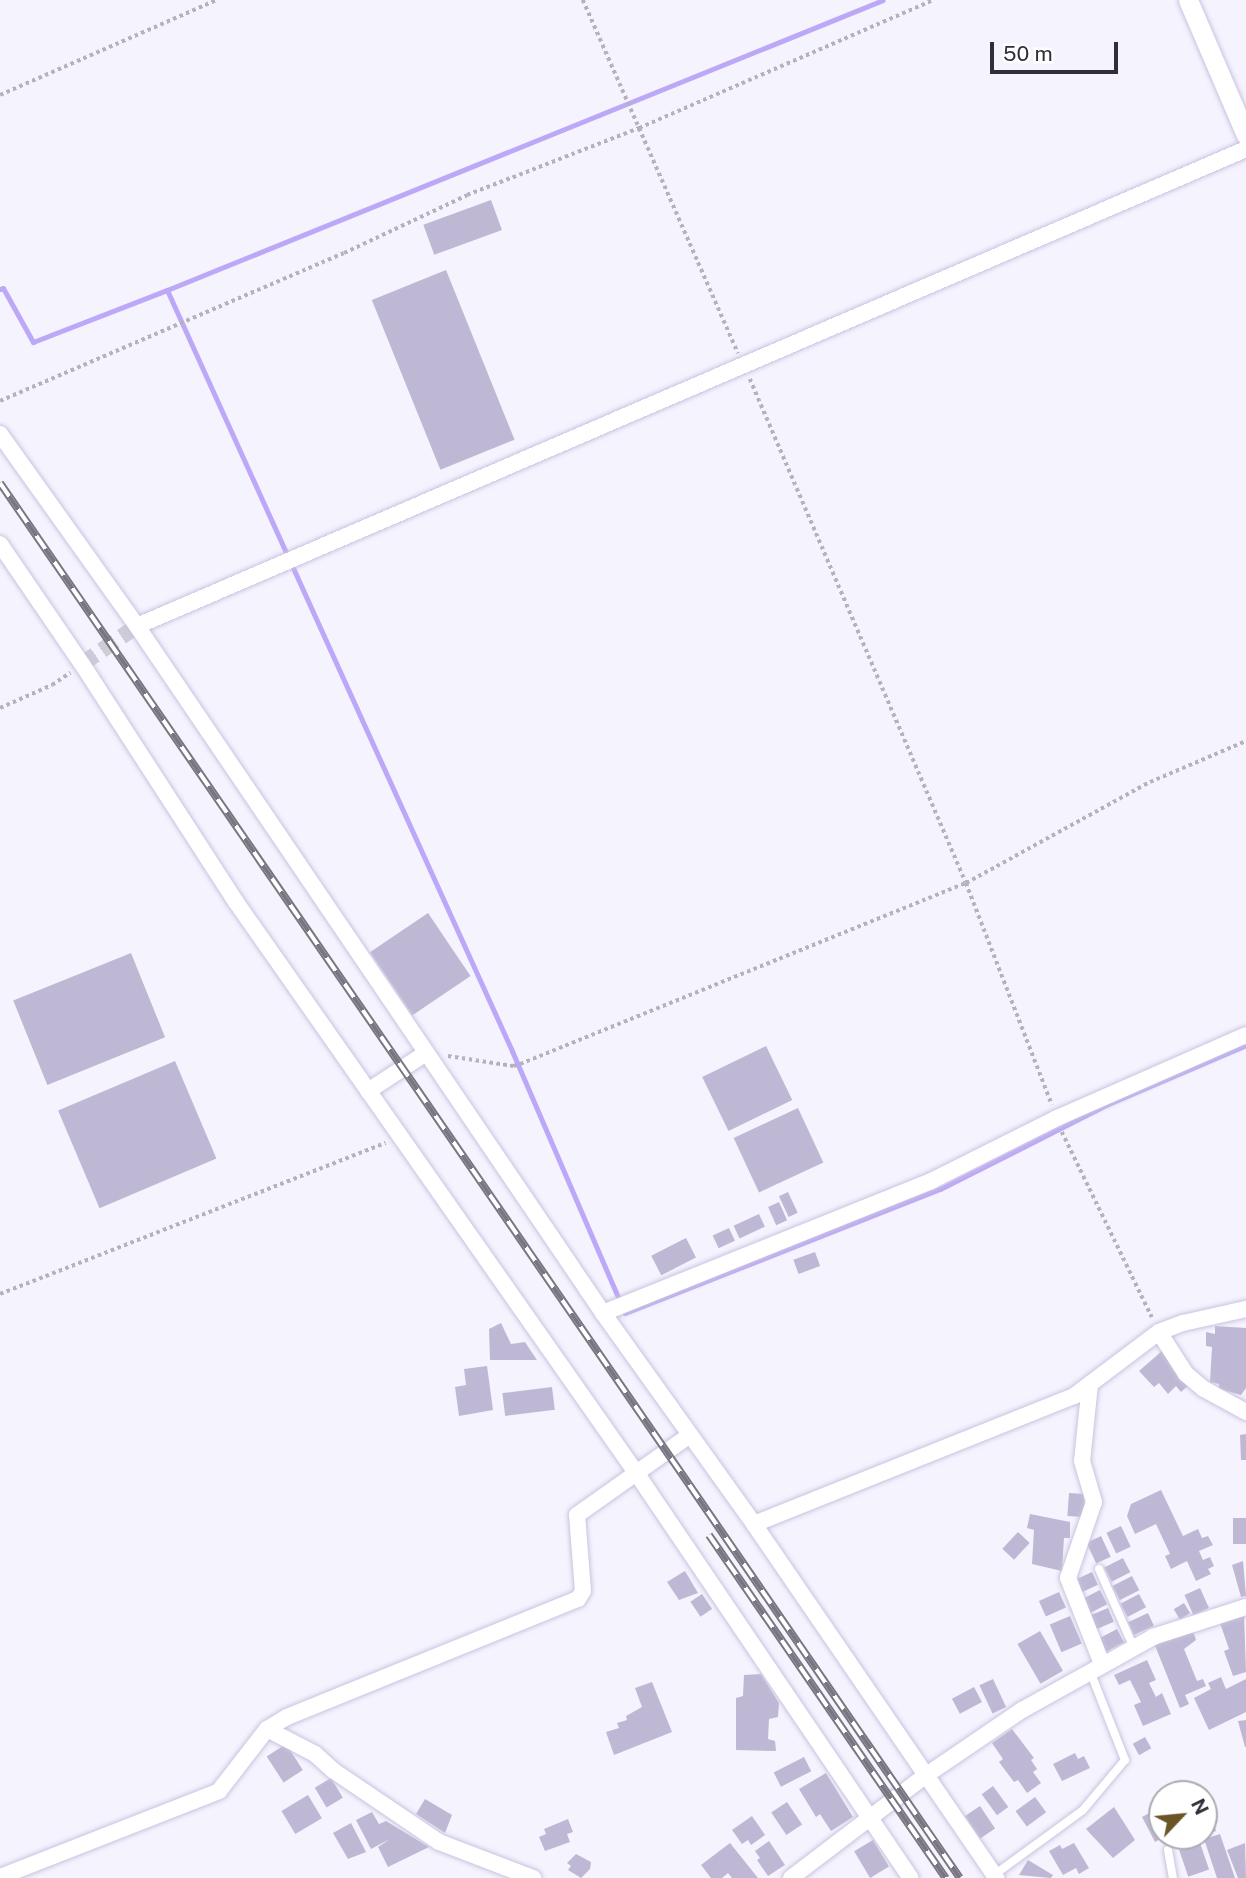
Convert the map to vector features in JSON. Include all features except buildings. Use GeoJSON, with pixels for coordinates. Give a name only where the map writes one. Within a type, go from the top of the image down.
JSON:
{"type":"FeatureCollection","features":[{"type":"Feature","properties":{"kind":"street"},"geometry":{"type":"LineString","coordinates":[[1188,0],[1246,135]]}},
{"type":"Feature","properties":{"kind":"street"},"geometry":{"type":"LineString","coordinates":[[137,626],[1246,149]]}},
{"type":"Feature","properties":{"kind":"street"},"geometry":{"type":"LineString","coordinates":[[0,434],[137,626],[603,1312],[754,1524],[995,1876]]}},
{"type":"Feature","properties":{"kind":"street"},"geometry":{"type":"LineString","coordinates":[[0,544],[82,664],[236,902],[637,1474],[911,1878]]}},
{"type":"Feature","properties":{"kind":"street"},"geometry":{"type":"LineString","coordinates":[[603,1312],[931,1181],[1057,1118],[1246,1035]]}},
{"type":"Feature","properties":{"kind":"street"},"geometry":{"type":"LineString","coordinates":[[368,1091],[426,1053]]}},
{"type":"Feature","properties":{"kind":"street"},"geometry":{"type":"LineString","coordinates":[[754,1524],[1073,1396],[1158,1332],[1246,1309]]}},
{"type":"Feature","properties":{"kind":"street"},"geometry":{"type":"LineString","coordinates":[[1158,1332],[1186,1374],[1204,1389],[1246,1412]]}},
{"type":"Feature","properties":{"kind":"street"},"geometry":{"type":"LineString","coordinates":[[1090,1384],[1082,1461],[1094,1502],[1068,1578],[1096,1667]]}},
{"type":"Feature","properties":{"kind":"street"},"geometry":{"type":"LineString","coordinates":[[0,1877],[219,1791],[267,1729],[287,1717],[578,1598],[583,1591],[577,1515],[690,1435]]}},
{"type":"Feature","properties":{"kind":"street"},"geometry":{"type":"LineString","coordinates":[[791,1878],[925,1776],[1022,1710],[1153,1637],[1246,1607]]}},
{"type":"Feature","properties":{"kind":"street"},"geometry":{"type":"LineString","coordinates":[[267,1729],[315,1754],[334,1771],[439,1842],[533,1878]]}},
{"type":"Feature","properties":{"kind":"lane"},"geometry":{"type":"LineString","coordinates":[[1099,1569],[1134,1647]]}},
{"type":"Feature","properties":{"kind":"lane"},"geometry":{"type":"LineString","coordinates":[[995,1876],[1083,1810],[1125,1760],[1096,1667]]}},
{"type":"Feature","properties":{"kind":"lane"},"geometry":{"type":"LineString","coordinates":[[1168,1850],[1172,1878]]}},
{"type":"Feature","properties":{"kind":"path"},"geometry":{"type":"LineString","coordinates":[[0,95],[216,0]]}},
{"type":"Feature","properties":{"kind":"path"},"geometry":{"type":"LineString","coordinates":[[583,0],[966,883]]}},
{"type":"Feature","properties":{"kind":"path"},"geometry":{"type":"LineString","coordinates":[[0,401],[344,253],[467,195],[639,128],[933,0]]}},
{"type":"Feature","properties":{"kind":"path"},"geometry":{"type":"LineString","coordinates":[[0,708],[52,685],[82,664]]}},
{"type":"Feature","properties":{"kind":"path"},"geometry":{"type":"LineString","coordinates":[[426,1053],[513,1066],[520,1064],[966,883],[1150,782],[1246,741]]}},
{"type":"Feature","properties":{"kind":"path"},"geometry":{"type":"LineString","coordinates":[[0,1294],[401,1137]]}},
{"type":"Feature","properties":{"kind":"waterway"},"geometry":{"type":"LineString","coordinates":[[0,289],[3,288],[33,342],[883,0]]}},
{"type":"Feature","properties":{"kind":"waterway"},"geometry":{"type":"LineString","coordinates":[[167,290],[512,1051],[625,1313],[940,1189],[1106,1105],[1246,1045]]}},
{"type":"Feature","properties":{"kind":"tunnel"},"geometry":{"type":"LineString","coordinates":[[82,664],[137,626]]}},
{"type":"Feature","properties":{"kind":"railway"},"geometry":{"type":"LineString","coordinates":[[0,483],[960,1878]]}},
{"type":"Feature","properties":{"kind":"railway"},"geometry":{"type":"LineString","coordinates":[[709,1535],[946,1878]]}}]}
